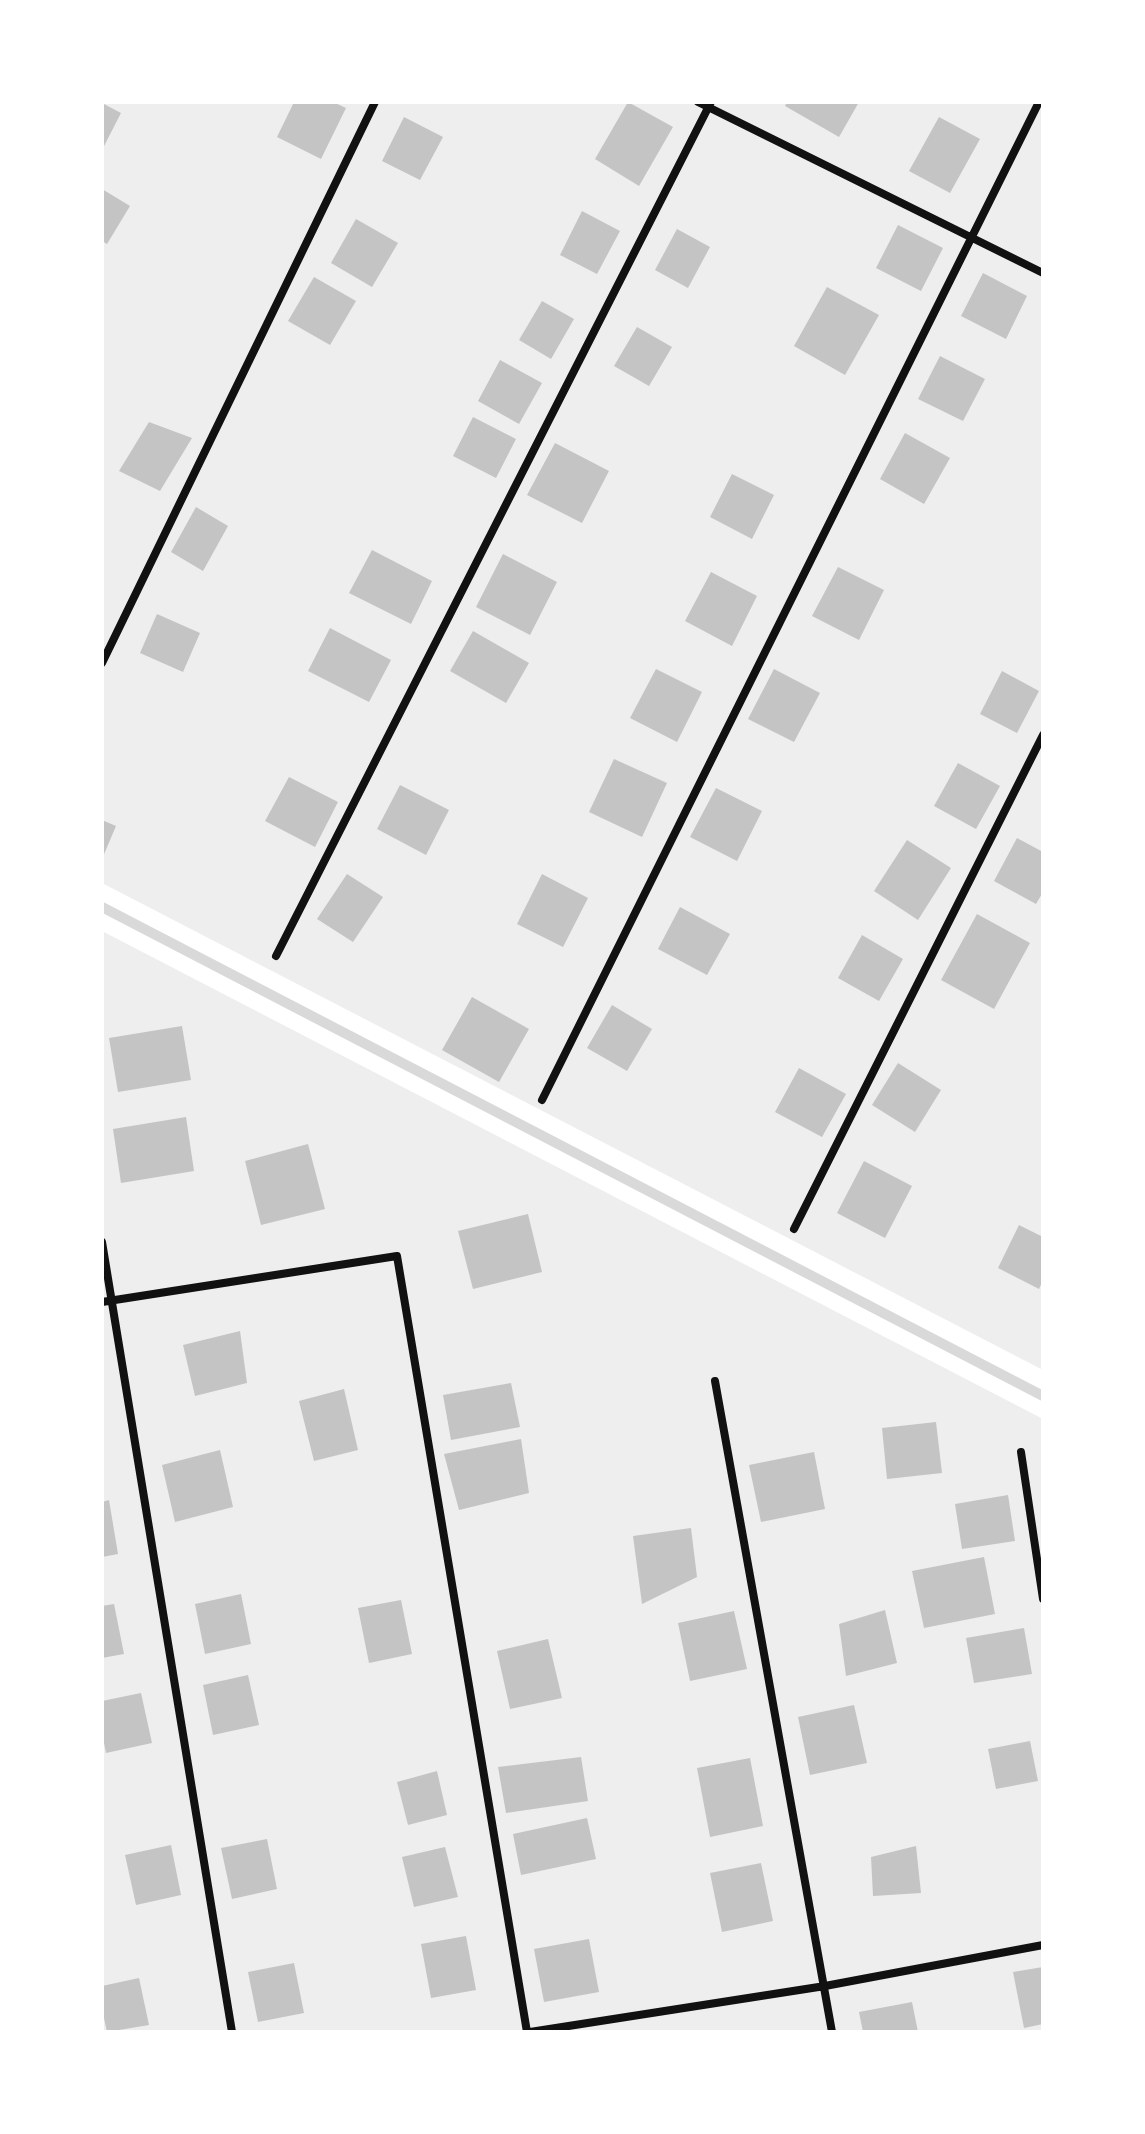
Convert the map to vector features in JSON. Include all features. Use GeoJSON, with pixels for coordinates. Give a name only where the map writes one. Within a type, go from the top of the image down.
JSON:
{"type":"FeatureCollection","features":[{"type":"Feature","properties":{"kind":"street"},"geometry":{"type":"LineString","coordinates":[[102,663],[375,102]]}},
{"type":"Feature","properties":{"kind":"street"},"geometry":{"type":"LineString","coordinates":[[698,102],[710,105],[1043,273]]}},
{"type":"Feature","properties":{"kind":"street"},"geometry":{"type":"LineString","coordinates":[[542,1100],[1039,102]]}},
{"type":"Feature","properties":{"kind":"street"},"geometry":{"type":"LineString","coordinates":[[276,956],[710,105]]}},
{"type":"Feature","properties":{"kind":"street"},"geometry":{"type":"LineString","coordinates":[[794,1229],[1043,735]]}},
{"type":"Feature","properties":{"kind":"street"},"geometry":{"type":"LineString","coordinates":[[102,1242],[232,2032]]}},
{"type":"Feature","properties":{"kind":"street"},"geometry":{"type":"LineString","coordinates":[[102,1302],[397,1256],[529,2032],[825,1986],[1043,1945]]}},
{"type":"Feature","properties":{"kind":"street"},"geometry":{"type":"LineString","coordinates":[[715,1381],[832,2032]]}},
{"type":"Feature","properties":{"kind":"street"},"geometry":{"type":"LineString","coordinates":[[1021,1452],[1043,1599]]}},
{"type":"Feature","properties":{"kind":"shaded area"},"geometry":{"type":"Polygon","coordinates":[[[102,102],[1043,102],[1043,1370],[102,883],[102,102]]]}},
{"type":"Feature","properties":{"kind":"shaded area"},"geometry":{"type":"Polygon","coordinates":[[[102,931],[1043,1419],[1043,2032],[102,2032],[102,931]]]}},
{"type":"Feature","properties":{"kind":"building"},"geometry":{"type":"Polygon","coordinates":[[[294,102],[333,102],[346,108],[321,159],[277,137],[294,102]]]}},
{"type":"Feature","properties":{"kind":"building"},"geometry":{"type":"Polygon","coordinates":[[[628,102],[673,127],[639,186],[595,159],[628,102]]]}},
{"type":"Feature","properties":{"kind":"building"},"geometry":{"type":"Polygon","coordinates":[[[787,102],[859,102],[839,137],[785,106],[787,102]]]}},
{"type":"Feature","properties":{"kind":"building"},"geometry":{"type":"Polygon","coordinates":[[[102,103],[121,113],[102,150],[102,103]]]}},
{"type":"Feature","properties":{"kind":"building"},"geometry":{"type":"Polygon","coordinates":[[[404,117],[443,137],[420,180],[382,161],[404,117]]]}},
{"type":"Feature","properties":{"kind":"building"},"geometry":{"type":"Polygon","coordinates":[[[939,117],[980,139],[950,193],[909,171],[939,117]]]}},
{"type":"Feature","properties":{"kind":"building"},"geometry":{"type":"Polygon","coordinates":[[[102,189],[130,206],[107,244],[102,241],[102,189]]]}},
{"type":"Feature","properties":{"kind":"building"},"geometry":{"type":"Polygon","coordinates":[[[582,211],[620,231],[597,274],[560,255],[582,211]]]}},
{"type":"Feature","properties":{"kind":"building"},"geometry":{"type":"Polygon","coordinates":[[[356,219],[398,243],[372,287],[331,263],[356,219]]]}},
{"type":"Feature","properties":{"kind":"building"},"geometry":{"type":"Polygon","coordinates":[[[898,225],[943,248],[921,291],[876,268],[898,225]]]}},
{"type":"Feature","properties":{"kind":"building"},"geometry":{"type":"Polygon","coordinates":[[[677,229],[710,247],[688,288],[655,270],[677,229]]]}},
{"type":"Feature","properties":{"kind":"building"},"geometry":{"type":"Polygon","coordinates":[[[983,273],[1027,296],[1006,339],[961,316],[983,273]]]}},
{"type":"Feature","properties":{"kind":"building"},"geometry":{"type":"Polygon","coordinates":[[[314,277],[356,301],[330,345],[288,321],[314,277]]]}},
{"type":"Feature","properties":{"kind":"building"},"geometry":{"type":"Polygon","coordinates":[[[827,287],[879,315],[845,375],[794,346],[827,287]]]}},
{"type":"Feature","properties":{"kind":"building"},"geometry":{"type":"Polygon","coordinates":[[[542,301],[574,319],[551,359],[519,340],[542,301]]]}},
{"type":"Feature","properties":{"kind":"building"},"geometry":{"type":"Polygon","coordinates":[[[637,327],[672,347],[649,386],[614,366],[637,327]]]}},
{"type":"Feature","properties":{"kind":"building"},"geometry":{"type":"Polygon","coordinates":[[[940,356],[985,379],[963,421],[918,399],[940,356]]]}},
{"type":"Feature","properties":{"kind":"building"},"geometry":{"type":"Polygon","coordinates":[[[500,360],[542,383],[519,424],[478,401],[500,360]]]}},
{"type":"Feature","properties":{"kind":"building"},"geometry":{"type":"Polygon","coordinates":[[[473,417],[516,439],[496,478],[453,456],[473,417]]]}},
{"type":"Feature","properties":{"kind":"building"},"geometry":{"type":"Polygon","coordinates":[[[149,422],[192,438],[160,491],[119,471],[149,422]]]}},
{"type":"Feature","properties":{"kind":"building"},"geometry":{"type":"Polygon","coordinates":[[[905,433],[950,458],[924,504],[880,479],[905,433]]]}},
{"type":"Feature","properties":{"kind":"building"},"geometry":{"type":"Polygon","coordinates":[[[555,443],[609,471],[582,523],[527,495],[555,443]]]}},
{"type":"Feature","properties":{"kind":"building"},"geometry":{"type":"Polygon","coordinates":[[[732,474],[774,495],[752,539],[710,517],[732,474]]]}},
{"type":"Feature","properties":{"kind":"building"},"geometry":{"type":"Polygon","coordinates":[[[196,507],[228,526],[203,571],[171,552],[196,507]]]}},
{"type":"Feature","properties":{"kind":"building"},"geometry":{"type":"Polygon","coordinates":[[[372,550],[432,581],[411,624],[349,593],[372,550]]]}},
{"type":"Feature","properties":{"kind":"building"},"geometry":{"type":"Polygon","coordinates":[[[503,554],[557,582],[530,635],[476,607],[503,554]]]}},
{"type":"Feature","properties":{"kind":"building"},"geometry":{"type":"Polygon","coordinates":[[[838,567],[884,590],[859,640],[812,616],[838,567]]]}},
{"type":"Feature","properties":{"kind":"building"},"geometry":{"type":"Polygon","coordinates":[[[711,572],[757,596],[732,646],[685,621],[711,572]]]}},
{"type":"Feature","properties":{"kind":"building"},"geometry":{"type":"Polygon","coordinates":[[[157,614],[200,633],[183,672],[140,653],[157,614]]]}},
{"type":"Feature","properties":{"kind":"building"},"geometry":{"type":"Polygon","coordinates":[[[330,628],[391,660],[369,702],[308,671],[330,628]]]}},
{"type":"Feature","properties":{"kind":"building"},"geometry":{"type":"Polygon","coordinates":[[[473,631],[529,663],[506,703],[450,671],[473,631]]]}},
{"type":"Feature","properties":{"kind":"building"},"geometry":{"type":"Polygon","coordinates":[[[656,669],[702,692],[677,742],[630,718],[656,669]]]}},
{"type":"Feature","properties":{"kind":"building"},"geometry":{"type":"Polygon","coordinates":[[[774,669],[820,693],[794,742],[748,719],[774,669]]]}},
{"type":"Feature","properties":{"kind":"building"},"geometry":{"type":"Polygon","coordinates":[[[1002,671],[1039,691],[1017,733],[980,714],[1002,671]]]}},
{"type":"Feature","properties":{"kind":"building"},"geometry":{"type":"Polygon","coordinates":[[[614,759],[667,783],[642,837],[589,812],[614,759]]]}},
{"type":"Feature","properties":{"kind":"building"},"geometry":{"type":"Polygon","coordinates":[[[958,763],[1000,786],[976,829],[934,806],[958,763]]]}},
{"type":"Feature","properties":{"kind":"building"},"geometry":{"type":"Polygon","coordinates":[[[289,777],[338,802],[315,847],[265,821],[289,777]]]}},
{"type":"Feature","properties":{"kind":"building"},"geometry":{"type":"Polygon","coordinates":[[[400,785],[449,810],[426,855],[377,829],[400,785]]]}},
{"type":"Feature","properties":{"kind":"building"},"geometry":{"type":"Polygon","coordinates":[[[716,788],[762,811],[737,861],[690,837],[716,788]]]}},
{"type":"Feature","properties":{"kind":"building"},"geometry":{"type":"Polygon","coordinates":[[[102,820],[116,826],[102,859],[102,820]]]}},
{"type":"Feature","properties":{"kind":"building"},"geometry":{"type":"Polygon","coordinates":[[[1017,838],[1043,852],[1043,892],[1036,904],[994,881],[1017,838]]]}},
{"type":"Feature","properties":{"kind":"building"},"geometry":{"type":"Polygon","coordinates":[[[907,840],[951,868],[918,920],[874,891],[907,840]]]}},
{"type":"Feature","properties":{"kind":"building"},"geometry":{"type":"Polygon","coordinates":[[[347,874],[383,897],[353,942],[317,919],[347,874]]]}},
{"type":"Feature","properties":{"kind":"building"},"geometry":{"type":"Polygon","coordinates":[[[542,874],[588,898],[563,947],[517,924],[542,874]]]}},
{"type":"Feature","properties":{"kind":"building"},"geometry":{"type":"Polygon","coordinates":[[[680,907],[730,934],[707,975],[658,949],[680,907]]]}},
{"type":"Feature","properties":{"kind":"building"},"geometry":{"type":"Polygon","coordinates":[[[977,914],[1030,943],[994,1009],[941,980],[977,914]]]}},
{"type":"Feature","properties":{"kind":"building"},"geometry":{"type":"Polygon","coordinates":[[[862,935],[903,959],[879,1001],[838,978],[862,935]]]}},
{"type":"Feature","properties":{"kind":"building"},"geometry":{"type":"Polygon","coordinates":[[[472,997],[529,1029],[499,1082],[442,1050],[472,997]]]}},
{"type":"Feature","properties":{"kind":"building"},"geometry":{"type":"Polygon","coordinates":[[[612,1005],[652,1029],[627,1071],[587,1048],[612,1005]]]}},
{"type":"Feature","properties":{"kind":"building"},"geometry":{"type":"Polygon","coordinates":[[[182,1026],[191,1080],[118,1092],[109,1038],[182,1026]]]}},
{"type":"Feature","properties":{"kind":"building"},"geometry":{"type":"Polygon","coordinates":[[[898,1063],[941,1090],[915,1132],[872,1105],[898,1063]]]}},
{"type":"Feature","properties":{"kind":"building"},"geometry":{"type":"Polygon","coordinates":[[[799,1068],[846,1094],[822,1137],[775,1112],[799,1068]]]}},
{"type":"Feature","properties":{"kind":"building"},"geometry":{"type":"Polygon","coordinates":[[[186,1117],[194,1171],[121,1183],[113,1129],[186,1117]]]}},
{"type":"Feature","properties":{"kind":"building"},"geometry":{"type":"Polygon","coordinates":[[[308,1144],[325,1209],[261,1225],[245,1161],[308,1144]]]}},
{"type":"Feature","properties":{"kind":"building"},"geometry":{"type":"Polygon","coordinates":[[[864,1161],[912,1186],[885,1238],[837,1213],[864,1161]]]}},
{"type":"Feature","properties":{"kind":"building"},"geometry":{"type":"Polygon","coordinates":[[[528,1214],[542,1272],[473,1289],[458,1231],[528,1214]]]}},
{"type":"Feature","properties":{"kind":"building"},"geometry":{"type":"Polygon","coordinates":[[[1019,1225],[1043,1237],[1043,1280],[1039,1289],[998,1268],[1019,1225]]]}},
{"type":"Feature","properties":{"kind":"building"},"geometry":{"type":"Polygon","coordinates":[[[240,1331],[247,1383],[195,1396],[183,1345],[240,1331]]]}},
{"type":"Feature","properties":{"kind":"building"},"geometry":{"type":"Polygon","coordinates":[[[511,1383],[520,1427],[451,1440],[443,1395],[511,1383]]]}},
{"type":"Feature","properties":{"kind":"building"},"geometry":{"type":"Polygon","coordinates":[[[344,1389],[358,1450],[314,1461],[299,1401],[344,1389]]]}},
{"type":"Feature","properties":{"kind":"building"},"geometry":{"type":"Polygon","coordinates":[[[936,1422],[942,1473],[887,1479],[882,1428],[936,1422]]]}},
{"type":"Feature","properties":{"kind":"building"},"geometry":{"type":"Polygon","coordinates":[[[521,1439],[529,1493],[459,1510],[444,1454],[521,1439]]]}},
{"type":"Feature","properties":{"kind":"building"},"geometry":{"type":"Polygon","coordinates":[[[220,1450],[233,1507],[175,1522],[162,1465],[220,1450]]]}},
{"type":"Feature","properties":{"kind":"building"},"geometry":{"type":"Polygon","coordinates":[[[814,1452],[825,1509],[761,1522],[749,1465],[814,1452]]]}},
{"type":"Feature","properties":{"kind":"building"},"geometry":{"type":"Polygon","coordinates":[[[1008,1495],[1015,1541],[962,1549],[955,1504],[1008,1495]]]}},
{"type":"Feature","properties":{"kind":"building"},"geometry":{"type":"Polygon","coordinates":[[[109,1500],[118,1554],[102,1557],[102,1502],[109,1500]]]}},
{"type":"Feature","properties":{"kind":"building"},"geometry":{"type":"Polygon","coordinates":[[[691,1528],[697,1577],[642,1604],[633,1536],[691,1528]]]}},
{"type":"Feature","properties":{"kind":"building"},"geometry":{"type":"Polygon","coordinates":[[[984,1557],[995,1614],[924,1628],[912,1571],[984,1557]]]}},
{"type":"Feature","properties":{"kind":"building"},"geometry":{"type":"Polygon","coordinates":[[[241,1594],[251,1644],[205,1654],[195,1604],[241,1594]]]}},
{"type":"Feature","properties":{"kind":"building"},"geometry":{"type":"Polygon","coordinates":[[[401,1600],[412,1654],[369,1663],[358,1608],[401,1600]]]}},
{"type":"Feature","properties":{"kind":"building"},"geometry":{"type":"Polygon","coordinates":[[[114,1604],[124,1654],[102,1658],[102,1606],[114,1604]]]}},
{"type":"Feature","properties":{"kind":"building"},"geometry":{"type":"Polygon","coordinates":[[[885,1610],[897,1663],[846,1676],[839,1624],[885,1610]]]}},
{"type":"Feature","properties":{"kind":"building"},"geometry":{"type":"Polygon","coordinates":[[[734,1611],[747,1669],[690,1681],[678,1623],[734,1611]]]}},
{"type":"Feature","properties":{"kind":"building"},"geometry":{"type":"Polygon","coordinates":[[[1024,1628],[1032,1674],[974,1683],[966,1638],[1024,1628]]]}},
{"type":"Feature","properties":{"kind":"building"},"geometry":{"type":"Polygon","coordinates":[[[548,1639],[562,1698],[510,1709],[497,1651],[548,1639]]]}},
{"type":"Feature","properties":{"kind":"building"},"geometry":{"type":"Polygon","coordinates":[[[248,1675],[259,1725],[213,1735],[203,1685],[248,1675]]]}},
{"type":"Feature","properties":{"kind":"building"},"geometry":{"type":"Polygon","coordinates":[[[141,1693],[152,1743],[106,1753],[102,1733],[102,1701],[141,1693]]]}},
{"type":"Feature","properties":{"kind":"building"},"geometry":{"type":"Polygon","coordinates":[[[854,1705],[867,1763],[810,1775],[798,1717],[854,1705]]]}},
{"type":"Feature","properties":{"kind":"building"},"geometry":{"type":"Polygon","coordinates":[[[1030,1741],[1038,1781],[996,1789],[988,1749],[1030,1741]]]}},
{"type":"Feature","properties":{"kind":"building"},"geometry":{"type":"Polygon","coordinates":[[[581,1757],[588,1801],[506,1813],[498,1767],[581,1757]]]}},
{"type":"Feature","properties":{"kind":"building"},"geometry":{"type":"Polygon","coordinates":[[[750,1758],[763,1826],[710,1837],[697,1768],[750,1758]]]}},
{"type":"Feature","properties":{"kind":"building"},"geometry":{"type":"Polygon","coordinates":[[[437,1771],[447,1815],[408,1825],[397,1782],[437,1771]]]}},
{"type":"Feature","properties":{"kind":"building"},"geometry":{"type":"Polygon","coordinates":[[[587,1818],[596,1859],[521,1875],[513,1834],[587,1818]]]}},
{"type":"Feature","properties":{"kind":"building"},"geometry":{"type":"Polygon","coordinates":[[[267,1839],[277,1889],[232,1899],[221,1848],[267,1839]]]}},
{"type":"Feature","properties":{"kind":"building"},"geometry":{"type":"Polygon","coordinates":[[[171,1845],[181,1895],[136,1905],[125,1855],[171,1845]]]}},
{"type":"Feature","properties":{"kind":"building"},"geometry":{"type":"Polygon","coordinates":[[[916,1846],[921,1893],[873,1896],[871,1857],[916,1846]]]}},
{"type":"Feature","properties":{"kind":"building"},"geometry":{"type":"Polygon","coordinates":[[[445,1847],[458,1897],[414,1907],[402,1857],[445,1847]]]}},
{"type":"Feature","properties":{"kind":"building"},"geometry":{"type":"Polygon","coordinates":[[[761,1863],[773,1921],[722,1932],[710,1873],[761,1863]]]}},
{"type":"Feature","properties":{"kind":"building"},"geometry":{"type":"Polygon","coordinates":[[[466,1936],[476,1990],[431,1998],[421,1944],[466,1936]]]}},
{"type":"Feature","properties":{"kind":"building"},"geometry":{"type":"Polygon","coordinates":[[[589,1939],[599,1992],[544,2002],[534,1949],[589,1939]]]}},
{"type":"Feature","properties":{"kind":"building"},"geometry":{"type":"Polygon","coordinates":[[[294,1963],[304,2013],[258,2022],[248,1972],[294,1963]]]}},
{"type":"Feature","properties":{"kind":"building"},"geometry":{"type":"Polygon","coordinates":[[[1043,1967],[1043,2024],[1024,2028],[1013,1972],[1043,1967]]]}},
{"type":"Feature","properties":{"kind":"building"},"geometry":{"type":"Polygon","coordinates":[[[139,1978],[149,2025],[107,2032],[102,2009],[102,1986],[139,1978]]]}},
{"type":"Feature","properties":{"kind":"building"},"geometry":{"type":"Polygon","coordinates":[[[912,2002],[918,2032],[863,2032],[859,2012],[912,2002]]]}},
{"type":"Feature","properties":{"kind":"waterway"},"geometry":{"type":"LineString","coordinates":[[102,907],[1043,1396]]}}]}
